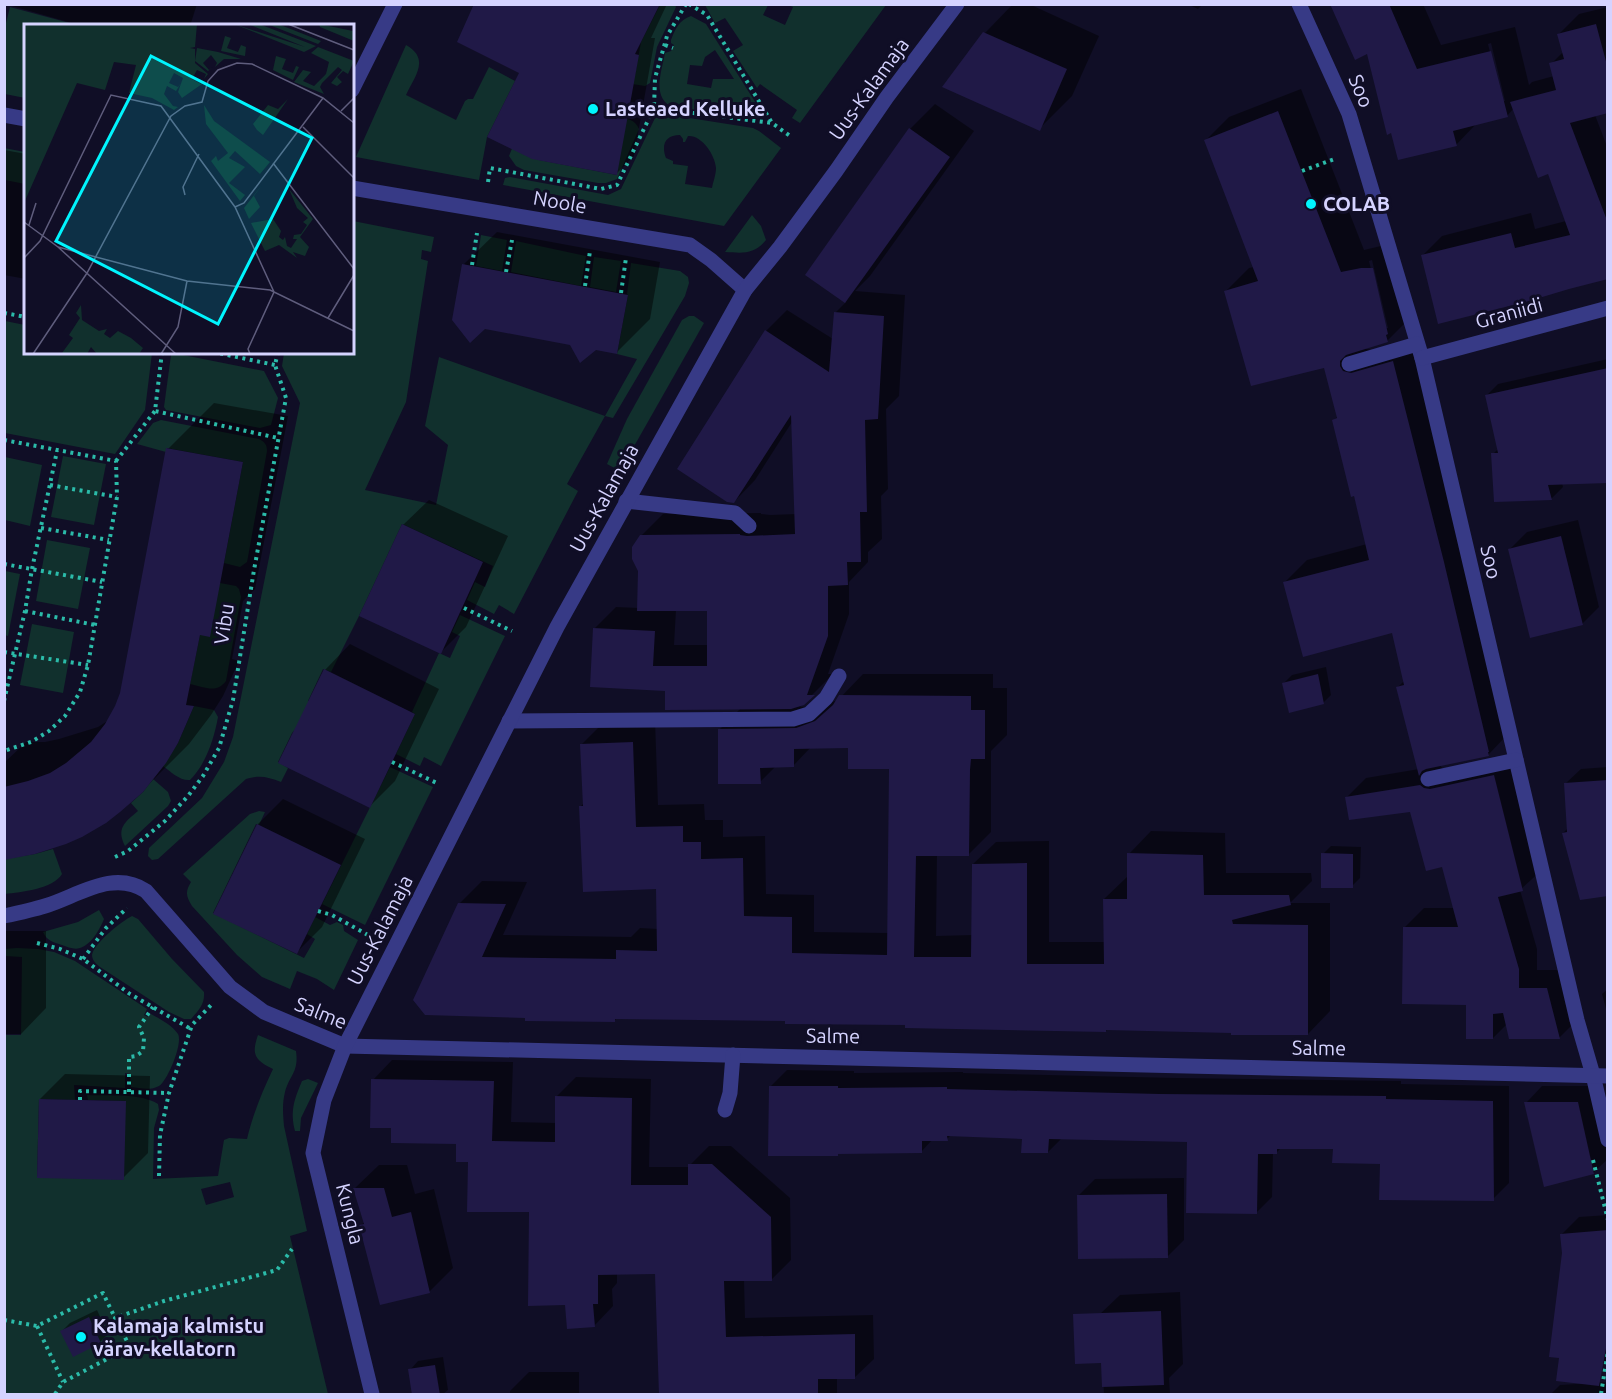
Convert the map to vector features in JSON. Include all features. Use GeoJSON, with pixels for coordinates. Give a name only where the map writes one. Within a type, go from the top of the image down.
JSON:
{"type":"FeatureCollection","features":[{"type":"Feature","properties":{"kind":"street"},"geometry":{"type":"LineString","coordinates":[[354,86],[395,4]]}},
{"type":"Feature","properties":{"kind":"street","name":"Uus-Kalamaja"},"geometry":{"type":"LineString","coordinates":[[345,1046],[557,627],[745,290],[836,171],[887,97],[957,4]]}},
{"type":"Feature","properties":{"kind":"street","name":"Soo"},"geometry":{"type":"LineString","coordinates":[[1299,4],[1349,114],[1420,351],[1577,1020],[1600,1076],[1608,1140]]}},
{"type":"Feature","properties":{"kind":"street"},"geometry":{"type":"LineString","coordinates":[[4,115],[24,119]]}},
{"type":"Feature","properties":{"kind":"street","name":"Noole"},"geometry":{"type":"LineString","coordinates":[[354,188],[690,245],[745,290]]}},
{"type":"Feature","properties":{"kind":"street","name":"Graniidi"},"geometry":{"type":"LineString","coordinates":[[1349,364],[1420,351],[1608,308]]}},
{"type":"Feature","properties":{"kind":"street"},"geometry":{"type":"LineString","coordinates":[[626,501],[735,513],[749,526]]}},
{"type":"Feature","properties":{"kind":"street"},"geometry":{"type":"LineString","coordinates":[[509,721],[794,719],[809,714],[826,699],[839,676]]}},
{"type":"Feature","properties":{"kind":"street"},"geometry":{"type":"LineString","coordinates":[[1428,780],[1516,760]]}},
{"type":"Feature","properties":{"kind":"street","name":"Salme"},"geometry":{"type":"LineString","coordinates":[[4,916],[46,906],[106,883],[117,882],[138,886],[146,891],[230,987],[264,1012],[345,1046],[1600,1076]]}},
{"type":"Feature","properties":{"kind":"street","name":"Kungla"},"geometry":{"type":"LineString","coordinates":[[345,1046],[324,1100],[313,1153],[372,1395]]}},
{"type":"Feature","properties":{"kind":"street"},"geometry":{"type":"LineString","coordinates":[[725,1110],[730,1094],[733,1055]]}},
{"type":"Feature","properties":{"kind":"path"},"geometry":{"type":"LineString","coordinates":[[488,182],[490,168],[601,189],[617,185],[654,108],[655,78],[667,36],[687,4],[707,15],[772,123],[790,136]]}},
{"type":"Feature","properties":{"kind":"path"},"geometry":{"type":"LineString","coordinates":[[665,45],[673,48]]}},
{"type":"Feature","properties":{"kind":"path"},"geometry":{"type":"LineString","coordinates":[[654,108],[772,123]]}},
{"type":"Feature","properties":{"kind":"path"},"geometry":{"type":"LineString","coordinates":[[1302,171],[1344,156]]}},
{"type":"Feature","properties":{"kind":"path"},"geometry":{"type":"LineString","coordinates":[[472,265],[477,230]]}},
{"type":"Feature","properties":{"kind":"path"},"geometry":{"type":"LineString","coordinates":[[506,272],[512,236]]}},
{"type":"Feature","properties":{"kind":"path"},"geometry":{"type":"LineString","coordinates":[[585,286],[590,251]]}},
{"type":"Feature","properties":{"kind":"path"},"geometry":{"type":"LineString","coordinates":[[621,293],[626,258]]}},
{"type":"Feature","properties":{"kind":"path"},"geometry":{"type":"LineString","coordinates":[[4,314],[24,317]]}},
{"type":"Feature","properties":{"kind":"path"},"geometry":{"type":"LineString","coordinates":[[4,751],[31,742],[49,731],[65,716],[80,692],[88,665],[117,497],[116,461],[155,411],[162,354]]}},
{"type":"Feature","properties":{"kind":"path"},"geometry":{"type":"LineString","coordinates":[[223,354],[275,365],[278,354]]}},
{"type":"Feature","properties":{"kind":"path","name":"Vibu"},"geometry":{"type":"LineString","coordinates":[[112,858],[128,851],[165,821],[203,776],[219,748],[232,700],[286,398],[275,365]]}},
{"type":"Feature","properties":{"kind":"path"},"geometry":{"type":"LineString","coordinates":[[155,411],[278,438]]}},
{"type":"Feature","properties":{"kind":"path"},"geometry":{"type":"LineString","coordinates":[[4,440],[116,461]]}},
{"type":"Feature","properties":{"kind":"path"},"geometry":{"type":"LineString","coordinates":[[4,701],[25,611],[57,451]]}},
{"type":"Feature","properties":{"kind":"path"},"geometry":{"type":"LineString","coordinates":[[50,484],[117,497]]}},
{"type":"Feature","properties":{"kind":"path"},"geometry":{"type":"LineString","coordinates":[[41,528],[109,540]]}},
{"type":"Feature","properties":{"kind":"path"},"geometry":{"type":"LineString","coordinates":[[4,564],[102,582]]}},
{"type":"Feature","properties":{"kind":"path"},"geometry":{"type":"LineString","coordinates":[[464,608],[512,631]]}},
{"type":"Feature","properties":{"kind":"path"},"geometry":{"type":"LineString","coordinates":[[25,611],[95,626]]}},
{"type":"Feature","properties":{"kind":"path"},"geometry":{"type":"LineString","coordinates":[[4,652],[88,665]]}},
{"type":"Feature","properties":{"kind":"path"},"geometry":{"type":"LineString","coordinates":[[392,762],[440,784]]}},
{"type":"Feature","properties":{"kind":"path"},"geometry":{"type":"LineString","coordinates":[[83,959],[106,928],[129,906]]}},
{"type":"Feature","properties":{"kind":"path"},"geometry":{"type":"LineString","coordinates":[[318,911],[332,915],[368,935]]}},
{"type":"Feature","properties":{"kind":"path"},"geometry":{"type":"LineString","coordinates":[[37,944],[60,949],[83,959],[130,994],[191,1029]]}},
{"type":"Feature","properties":{"kind":"path"},"geometry":{"type":"LineString","coordinates":[[159,1176],[160,1135],[169,1093],[191,1029],[217,999]]}},
{"type":"Feature","properties":{"kind":"path"},"geometry":{"type":"LineString","coordinates":[[129,1092],[129,1057],[136,1056],[143,1051],[144,1038],[138,1027],[153,1007]]}},
{"type":"Feature","properties":{"kind":"path"},"geometry":{"type":"LineString","coordinates":[[80,1100],[80,1091],[169,1093]]}},
{"type":"Feature","properties":{"kind":"path"},"geometry":{"type":"LineString","coordinates":[[115,1318],[164,1301],[277,1270],[292,1249]]}},
{"type":"Feature","properties":{"kind":"path"},"geometry":{"type":"LineString","coordinates":[[4,1320],[37,1326],[103,1293],[130,1347],[63,1382],[55,1395]]}},
{"type":"Feature","properties":{"kind":"path"},"geometry":{"type":"LineString","coordinates":[[37,1326],[63,1382]]}},
{"type":"Feature","properties":{"kind":"path"},"geometry":{"type":"LineString","coordinates":[[1600,1395],[1608,1351]]}},
{"type":"Feature","properties":{"kind":"green space"},"geometry":{"type":"Polygon","coordinates":[[[660,5],[675,5],[676,7],[657,47],[650,83],[645,86],[626,83],[635,75],[641,42],[660,5]]]}},
{"type":"Feature","properties":{"kind":"green space"},"geometry":{"type":"Polygon","coordinates":[[[705,5],[768,5],[763,15],[785,25],[793,7],[788,5],[886,5],[800,123],[792,118],[797,110],[760,84],[757,88],[733,51],[743,45],[725,18],[715,23],[705,5]]]}},
{"type":"Feature","properties":{"kind":"green space"},"geometry":{"type":"Polygon","coordinates":[[[10,7],[73,24],[24,24],[24,98],[5,94],[5,27],[10,7]]]}},
{"type":"Feature","properties":{"kind":"green space"},"geometry":{"type":"Polygon","coordinates":[[[691,16],[706,24],[757,105],[757,112],[747,117],[670,106],[664,101],[660,82],[665,53],[671,51],[674,45],[671,40],[674,32],[680,22],[691,16]],[[715,50],[705,57],[702,66],[690,65],[687,84],[711,88],[713,79],[734,79],[715,50]]]}},
{"type":"Feature","properties":{"kind":"green space"},"geometry":{"type":"Polygon","coordinates":[[[406,45],[414,50],[419,62],[416,75],[406,95],[456,120],[465,101],[473,99],[489,67],[515,81],[487,137],[479,180],[356,157],[406,45]]]}},
{"type":"Feature","properties":{"kind":"green space"},"geometry":{"type":"Polygon","coordinates":[[[659,115],[753,128],[781,148],[724,226],[503,185],[505,178],[510,177],[608,195],[621,189],[655,118],[659,115]],[[675,135],[668,139],[664,145],[666,158],[673,161],[673,164],[688,166],[685,184],[712,188],[716,168],[710,152],[698,139],[688,136],[683,142],[680,135],[675,135]]]}},
{"type":"Feature","properties":{"kind":"green space"},"geometry":{"type":"Polygon","coordinates":[[[617,117],[633,121],[639,129],[617,179],[606,183],[524,170],[516,166],[509,156],[513,146],[545,122],[539,160],[617,175],[617,117]]]}},
{"type":"Feature","properties":{"kind":"green space"},"geometry":{"type":"Polygon","coordinates":[[[4,148],[24,152],[24,184],[5,180],[4,148]]]}},
{"type":"Feature","properties":{"kind":"green space"},"geometry":{"type":"Polygon","coordinates":[[[752,215],[761,226],[766,240],[752,251],[725,252],[752,215]]]}},
{"type":"Feature","properties":{"kind":"green space"},"geometry":{"type":"Polygon","coordinates":[[[354,221],[434,237],[431,252],[422,250],[421,259],[428,261],[406,402],[365,490],[436,505],[448,445],[425,426],[439,357],[605,416],[567,484],[578,491],[514,614],[499,605],[494,614],[467,600],[475,582],[485,587],[493,566],[402,524],[331,672],[323,669],[308,701],[316,705],[292,733],[278,762],[288,768],[281,782],[264,777],[246,779],[158,859],[152,860],[148,856],[149,848],[202,798],[224,762],[233,737],[300,403],[282,366],[284,354],[354,354],[354,221]]]}},
{"type":"Feature","properties":{"kind":"green space"},"geometry":{"type":"Polygon","coordinates":[[[481,235],[507,240],[502,271],[476,266],[481,235]]]}},
{"type":"Feature","properties":{"kind":"green space"},"geometry":{"type":"Polygon","coordinates":[[[516,241],[586,256],[581,286],[511,272],[516,241]]]}},
{"type":"Feature","properties":{"kind":"green space"},"geometry":{"type":"Polygon","coordinates":[[[594,257],[621,261],[616,292],[590,287],[594,257]]]}},
{"type":"Feature","properties":{"kind":"green space"},"geometry":{"type":"Polygon","coordinates":[[[631,263],[680,271],[688,277],[689,283],[685,296],[613,418],[605,416],[637,359],[617,354],[628,295],[631,263]]]}},
{"type":"Feature","properties":{"kind":"green space"},"geometry":{"type":"Polygon","coordinates":[[[694,316],[704,323],[620,471],[607,464],[627,419],[682,320],[694,316]]]}},
{"type":"Feature","properties":{"kind":"green space"},"geometry":{"type":"Polygon","coordinates":[[[5,321],[24,325],[24,354],[152,354],[145,410],[115,454],[5,433],[5,321]]]}},
{"type":"Feature","properties":{"kind":"green space"},"geometry":{"type":"Polygon","coordinates":[[[178,354],[264,371],[278,398],[271,425],[260,428],[166,410],[164,407],[171,355],[178,354]]]}},
{"type":"Feature","properties":{"kind":"green space"},"geometry":{"type":"Polygon","coordinates":[[[161,420],[259,439],[266,445],[267,451],[247,562],[240,567],[224,563],[243,462],[167,448],[166,452],[137,444],[153,423],[161,420]]]}},
{"type":"Feature","properties":{"kind":"green space"},"geometry":{"type":"Polygon","coordinates":[[[63,456],[106,464],[94,525],[51,517],[63,456]]]}},
{"type":"Feature","properties":{"kind":"green space"},"geometry":{"type":"Polygon","coordinates":[[[5,457],[42,465],[30,526],[5,520],[5,457]]]}},
{"type":"Feature","properties":{"kind":"green space"},"geometry":{"type":"Polygon","coordinates":[[[47,540],[90,548],[78,609],[36,601],[47,540]]]}},
{"type":"Feature","properties":{"kind":"green space"},"geometry":{"type":"Polygon","coordinates":[[[5,571],[20,574],[8,636],[5,635],[5,571]]]}},
{"type":"Feature","properties":{"kind":"green space"},"geometry":{"type":"Polygon","coordinates":[[[220,583],[236,586],[241,597],[226,681],[218,687],[210,688],[190,684],[200,635],[220,583]]]}},
{"type":"Feature","properties":{"kind":"green space"},"geometry":{"type":"Polygon","coordinates":[[[460,615],[505,636],[441,766],[424,757],[420,766],[396,754],[415,714],[412,712],[439,653],[450,658],[460,636],[452,632],[460,615]]]}},
{"type":"Feature","properties":{"kind":"green space"},"geometry":{"type":"Polygon","coordinates":[[[32,624],[74,632],[63,693],[20,685],[32,624]]]}},
{"type":"Feature","properties":{"kind":"green space"},"geometry":{"type":"Polygon","coordinates":[[[194,706],[214,710],[218,717],[205,759],[196,774],[190,780],[186,780],[163,766],[178,743],[194,706]]]}},
{"type":"Feature","properties":{"kind":"green space"},"geometry":{"type":"Polygon","coordinates":[[[390,767],[433,787],[365,925],[322,904],[390,767]]]}},
{"type":"Feature","properties":{"kind":"green space"},"geometry":{"type":"Polygon","coordinates":[[[153,779],[168,792],[171,801],[125,846],[121,834],[123,826],[138,811],[131,803],[153,779]]]}},
{"type":"Feature","properties":{"kind":"green space"},"geometry":{"type":"Polygon","coordinates":[[[265,812],[259,825],[256,824],[213,913],[304,958],[315,939],[307,934],[315,917],[330,925],[337,922],[343,925],[344,931],[358,940],[334,990],[317,979],[297,971],[290,989],[262,977],[237,955],[188,899],[187,891],[191,882],[183,874],[250,814],[265,812]]]}},
{"type":"Feature","properties":{"kind":"green space"},"geometry":{"type":"Polygon","coordinates":[[[53,849],[62,874],[58,879],[36,889],[5,894],[4,859],[53,849]]]}},
{"type":"Feature","properties":{"kind":"green space"},"geometry":{"type":"Polygon","coordinates":[[[99,910],[104,919],[100,927],[91,940],[80,948],[71,948],[53,942],[43,932],[78,922],[99,910]]]}},
{"type":"Feature","properties":{"kind":"green space"},"geometry":{"type":"Polygon","coordinates":[[[132,916],[138,919],[204,992],[199,1010],[191,1019],[184,1019],[169,1012],[100,967],[93,960],[94,950],[103,939],[115,927],[132,916]]]}},
{"type":"Feature","properties":{"kind":"green space"},"geometry":{"type":"Polygon","coordinates":[[[4,949],[38,949],[54,952],[75,961],[147,1009],[144,1015],[148,1017],[151,1014],[169,1025],[178,1034],[179,1039],[177,1053],[170,1069],[163,1082],[156,1088],[131,1087],[130,1074],[125,1073],[125,1088],[74,1085],[75,1100],[39,1099],[37,1177],[126,1101],[88,1100],[87,1095],[143,1098],[158,1104],[159,1110],[154,1128],[153,1179],[218,1176],[224,1140],[247,1139],[258,1103],[273,1069],[258,1060],[256,1056],[255,1047],[258,1035],[296,1051],[295,1068],[284,1096],[283,1117],[307,1231],[290,1236],[328,1394],[5,1394],[4,1035],[21,1035],[22,957],[5,956],[4,949]],[[230,1182],[201,1189],[206,1205],[234,1197],[230,1182]]]}},
{"type":"Feature","properties":{"kind":"green space"},"geometry":{"type":"Polygon","coordinates":[[[308,1079],[318,1083],[301,1118],[300,1131],[295,1131],[293,1111],[295,1100],[302,1081],[308,1079]]]}},
{"type":"Feature","properties":{"kind":"building"},"geometry":{"type":"Polygon","coordinates":[[[474,4],[660,4],[635,54],[639,55],[617,175],[532,159],[487,137],[519,73],[457,42],[474,4]]]}},
{"type":"Feature","properties":{"kind":"building"},"geometry":{"type":"Polygon","coordinates":[[[1330,4],[1389,4],[1417,69],[1491,51],[1508,117],[1453,131],[1457,146],[1398,160],[1391,133],[1387,135],[1367,54],[1355,60],[1330,4]]]}},
{"type":"Feature","properties":{"kind":"building"},"geometry":{"type":"Polygon","coordinates":[[[1596,24],[1608,69],[1608,113],[1570,123],[1608,223],[1608,279],[1438,324],[1421,255],[1511,233],[1515,248],[1570,235],[1548,174],[1538,178],[1510,102],[1556,90],[1549,63],[1564,59],[1557,34],[1596,24]]]}},
{"type":"Feature","properties":{"kind":"building"},"geometry":{"type":"Polygon","coordinates":[[[983,32],[1067,69],[1040,131],[942,87],[983,32]]]}},
{"type":"Feature","properties":{"kind":"building"},"geometry":{"type":"Polygon","coordinates":[[[1278,111],[1341,272],[1373,268],[1388,342],[1346,355],[1340,361],[1340,366],[1343,371],[1351,373],[1393,361],[1489,752],[1489,756],[1426,769],[1419,776],[1396,687],[1404,685],[1392,633],[1303,657],[1283,582],[1369,560],[1354,496],[1351,497],[1332,420],[1337,418],[1324,368],[1251,386],[1224,291],[1258,281],[1204,140],[1278,111]]]}},
{"type":"Feature","properties":{"kind":"building"},"geometry":{"type":"Polygon","coordinates":[[[909,128],[950,157],[845,303],[805,275],[909,128]]]}},
{"type":"Feature","properties":{"kind":"building"},"geometry":{"type":"Polygon","coordinates":[[[462,264],[628,295],[617,354],[596,350],[580,363],[570,345],[485,329],[470,343],[452,320],[462,264]]]}},
{"type":"Feature","properties":{"kind":"building"},"geometry":{"type":"Polygon","coordinates":[[[834,312],[884,316],[878,419],[865,420],[867,512],[860,512],[861,562],[847,562],[848,585],[828,586],[828,636],[807,695],[815,695],[804,705],[791,709],[665,710],[665,691],[590,687],[593,628],[655,631],[653,666],[707,666],[707,611],[637,611],[638,571],[632,559],[632,547],[640,535],[795,534],[791,415],[734,503],[727,502],[677,469],[765,330],[829,372],[834,312]]]}},
{"type":"Feature","properties":{"kind":"building"},"geometry":{"type":"Polygon","coordinates":[[[1608,368],[1608,483],[1548,485],[1552,500],[1494,502],[1491,453],[1498,453],[1485,395],[1608,368]]]}},
{"type":"Feature","properties":{"kind":"building"},"geometry":{"type":"Polygon","coordinates":[[[166,448],[243,462],[210,637],[200,635],[186,705],[194,706],[178,743],[166,763],[143,792],[120,812],[106,823],[66,844],[35,854],[4,860],[4,787],[50,773],[66,763],[91,742],[115,706],[120,693],[166,448]]]}},
{"type":"Feature","properties":{"kind":"building"},"geometry":{"type":"Polygon","coordinates":[[[402,524],[483,562],[441,654],[359,616],[402,524]]]}},
{"type":"Feature","properties":{"kind":"building"},"geometry":{"type":"Polygon","coordinates":[[[1561,536],[1583,625],[1530,638],[1508,549],[1561,536]]]}},
{"type":"Feature","properties":{"kind":"building"},"geometry":{"type":"Polygon","coordinates":[[[324,669],[415,714],[370,808],[278,763],[324,669]]]}},
{"type":"Feature","properties":{"kind":"building"},"geometry":{"type":"Polygon","coordinates":[[[1318,674],[1324,704],[1289,713],[1282,683],[1318,674]]]}},
{"type":"Feature","properties":{"kind":"building"},"geometry":{"type":"Polygon","coordinates":[[[839,695],[971,696],[971,710],[985,710],[985,759],[971,759],[969,856],[916,856],[914,957],[971,957],[972,864],[1027,863],[1027,964],[1104,964],[1103,899],[1127,899],[1127,853],[1203,855],[1204,895],[1289,895],[1291,905],[1232,920],[1233,924],[1308,925],[1308,1035],[905,1028],[905,1025],[785,1024],[785,1021],[615,1019],[615,1022],[525,1021],[525,1018],[425,1015],[413,1000],[458,903],[506,904],[482,957],[616,959],[616,950],[657,951],[656,889],[583,892],[579,806],[583,806],[580,744],[633,742],[636,827],[683,826],[683,842],[701,842],[701,859],[743,858],[744,916],[792,917],[792,953],[887,955],[889,769],[848,769],[848,748],[794,749],[794,767],[760,768],[761,784],[718,784],[718,729],[796,728],[815,721],[833,705],[839,695]]]}},
{"type":"Feature","properties":{"kind":"building"},"geometry":{"type":"Polygon","coordinates":[[[1494,775],[1523,891],[1498,897],[1519,969],[1519,988],[1547,988],[1560,1039],[1509,1039],[1503,1013],[1493,1014],[1493,1039],[1466,1039],[1466,1005],[1402,1004],[1403,927],[1458,927],[1442,867],[1426,871],[1410,812],[1349,820],[1345,797],[1420,785],[1430,789],[1494,775]]]}},
{"type":"Feature","properties":{"kind":"building"},"geometry":{"type":"Polygon","coordinates":[[[1608,780],[1608,896],[1580,900],[1562,833],[1567,832],[1564,783],[1608,780]]]}},
{"type":"Feature","properties":{"kind":"building"},"geometry":{"type":"Polygon","coordinates":[[[257,824],[341,865],[297,954],[213,914],[257,824]]]}},
{"type":"Feature","properties":{"kind":"building"},"geometry":{"type":"Polygon","coordinates":[[[1321,853],[1353,854],[1353,888],[1321,888],[1321,853]]]}},
{"type":"Feature","properties":{"kind":"building"},"geometry":{"type":"Polygon","coordinates":[[[371,1079],[494,1081],[492,1141],[555,1142],[555,1096],[632,1098],[631,1185],[688,1185],[688,1164],[712,1164],[771,1217],[772,1281],[724,1281],[726,1337],[855,1334],[855,1379],[818,1379],[818,1395],[659,1395],[655,1274],[598,1275],[598,1304],[593,1304],[595,1327],[567,1329],[565,1305],[528,1306],[529,1212],[467,1212],[468,1162],[456,1162],[456,1144],[391,1143],[391,1128],[370,1128],[371,1079]]]}},
{"type":"Feature","properties":{"kind":"building"},"geometry":{"type":"Polygon","coordinates":[[[769,1086],[947,1087],[947,1089],[1160,1094],[1386,1096],[1386,1099],[1493,1101],[1494,1201],[1379,1200],[1380,1164],[1332,1163],[1333,1149],[1277,1149],[1277,1154],[1258,1154],[1257,1214],[1186,1213],[1187,1142],[1049,1139],[1048,1153],[1021,1153],[1022,1139],[947,1136],[948,1141],[922,1141],[922,1153],[768,1156],[769,1086]]]}},
{"type":"Feature","properties":{"kind":"building"},"geometry":{"type":"Polygon","coordinates":[[[39,1099],[126,1101],[124,1180],[37,1178],[39,1099]]]}},
{"type":"Feature","properties":{"kind":"building"},"geometry":{"type":"Polygon","coordinates":[[[1524,1102],[1578,1102],[1594,1174],[1544,1187],[1524,1102]]]}},
{"type":"Feature","properties":{"kind":"building"},"geometry":{"type":"Polygon","coordinates":[[[353,1188],[384,1188],[392,1217],[411,1212],[430,1293],[380,1305],[359,1225],[364,1224],[353,1188]]]}},
{"type":"Feature","properties":{"kind":"building"},"geometry":{"type":"Polygon","coordinates":[[[1167,1194],[1168,1258],[1078,1259],[1077,1195],[1167,1194]]]}},
{"type":"Feature","properties":{"kind":"building"},"geometry":{"type":"Polygon","coordinates":[[[1608,1230],[1608,1338],[1599,1386],[1556,1381],[1559,1358],[1549,1357],[1562,1253],[1560,1234],[1608,1230]]]}},
{"type":"Feature","properties":{"kind":"building"},"geometry":{"type":"Polygon","coordinates":[[[1161,1311],[1164,1385],[1102,1387],[1101,1363],[1075,1364],[1073,1314],[1161,1311]]]}},
{"type":"Feature","properties":{"kind":"building","name":"Kalamaja kalmistu värav-kellatorn"},"geometry":{"type":"Polygon","coordinates":[[[89,1317],[101,1343],[73,1357],[60,1331],[89,1317]]]}},
{"type":"Feature","properties":{"kind":"building"},"geometry":{"type":"Polygon","coordinates":[[[435,1365],[440,1395],[412,1395],[408,1369],[435,1365]]]}},
{"type":"Feature","properties":{"kind":"place","name":"Lasteaed Kelluke"},"geometry":{"type":"Point","coordinates":[593,109]}},
{"type":"Feature","properties":{"kind":"place","name":"COLAB"},"geometry":{"type":"Point","coordinates":[1311,204]}},
{"type":"Feature","properties":{"kind":"place","name":"Kalamaja kalmistu värav-kellatorn"},"geometry":{"type":"Point","coordinates":[81,1337]}}]}
